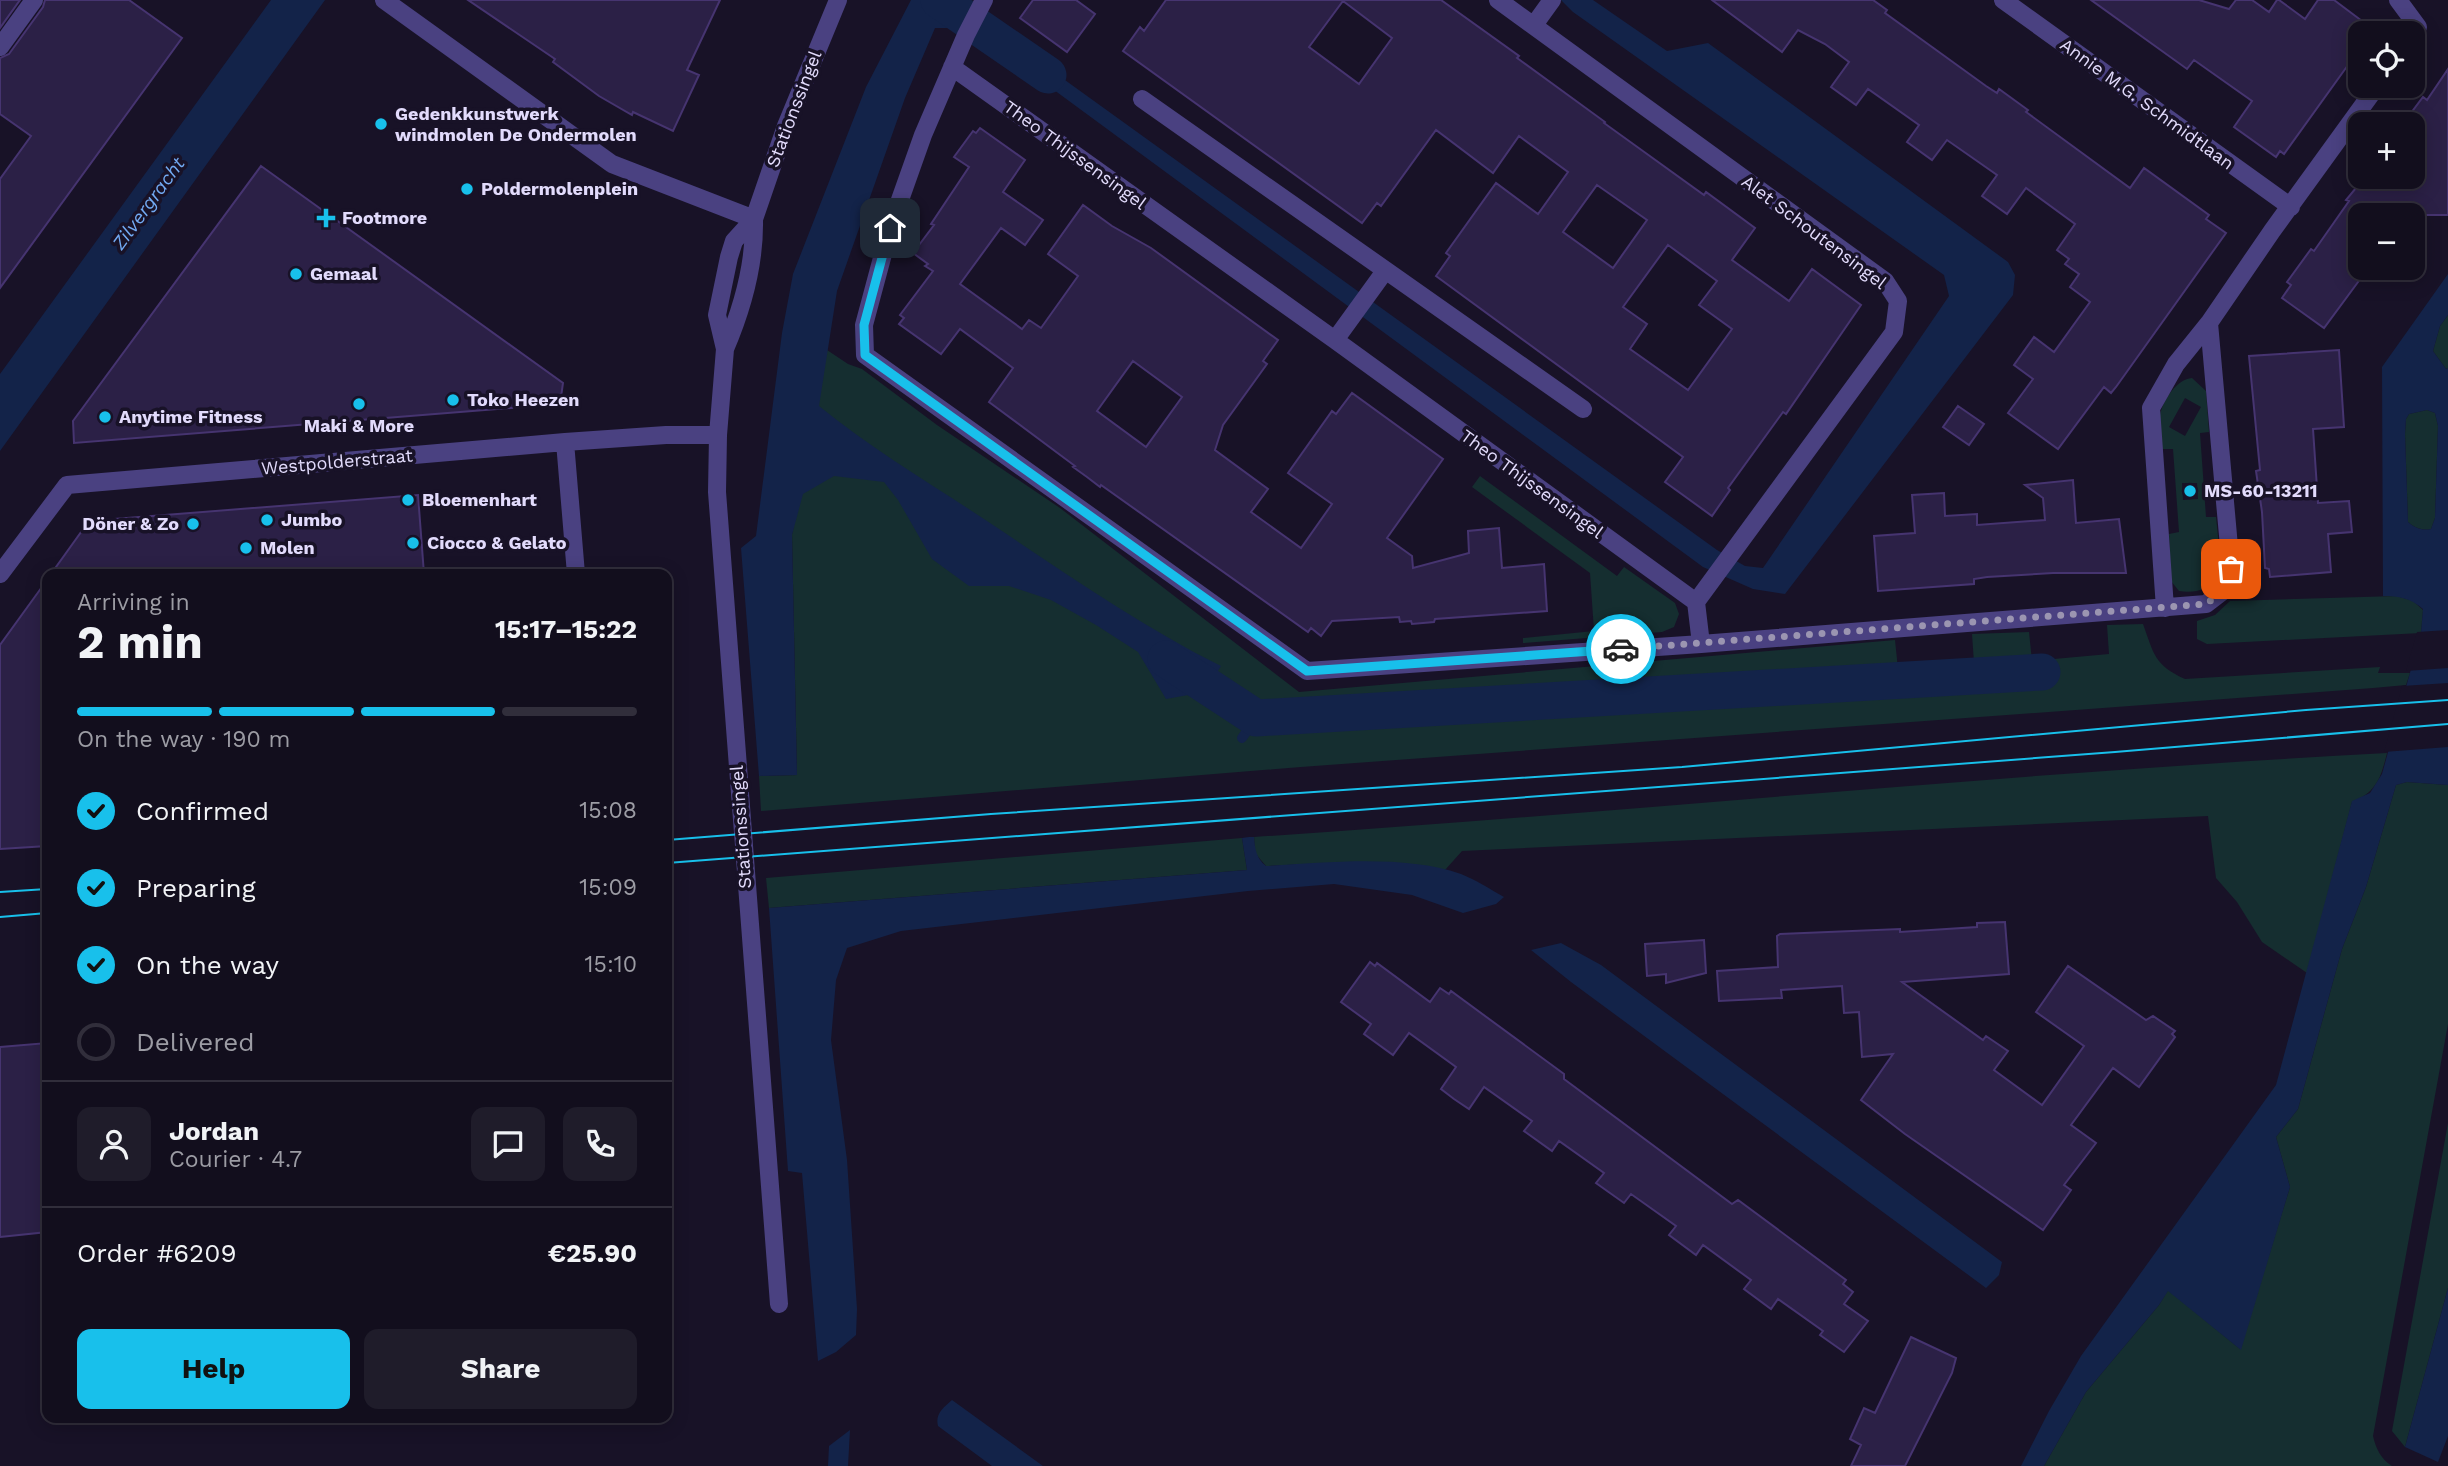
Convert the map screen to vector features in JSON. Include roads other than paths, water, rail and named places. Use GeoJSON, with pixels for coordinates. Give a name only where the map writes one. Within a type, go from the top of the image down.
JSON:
{"type":"FeatureCollection","features":[{"type":"Feature","properties":{"kind":"street"},"geometry":{"type":"LineString","coordinates":[[0,47],[34,0]]}},
{"type":"Feature","properties":{"kind":"street"},"geometry":{"type":"LineString","coordinates":[[384,0],[612,164],[754,219]]}},
{"type":"Feature","properties":{"kind":"street","name":"Stationssingel"},"geometry":{"type":"LineString","coordinates":[[779,1304],[718,506],[718,435],[725,349],[717,315],[734,241],[754,219],[786,126],[838,0]]}},
{"type":"Feature","properties":{"kind":"street","name":"Alet Schoutensingel"},"geometry":{"type":"LineString","coordinates":[[1499,0],[1885,281],[1898,301],[1894,332],[1696,603]]}},
{"type":"Feature","properties":{"kind":"street"},"geometry":{"type":"LineString","coordinates":[[1534,25],[1552,0]]}},
{"type":"Feature","properties":{"kind":"street","name":"Annie M.G. Schmidtlaan"},"geometry":{"type":"LineString","coordinates":[[2003,0],[2291,207]]}},
{"type":"Feature","properties":{"kind":"street"},"geometry":{"type":"LineString","coordinates":[[2398,0],[2414,21]]}},
{"type":"Feature","properties":{"kind":"street"},"geometry":{"type":"LineString","coordinates":[[980,6],[923,135],[890,228],[864,325],[865,355],[1307,671],[1701,644],[2206,604],[2223,591],[2231,569],[2209,323]]}},
{"type":"Feature","properties":{"kind":"street","name":"Theo Thijssensingel"},"geometry":{"type":"LineString","coordinates":[[952,67],[1335,340],[1696,603]]}},
{"type":"Feature","properties":{"kind":"street"},"geometry":{"type":"LineString","coordinates":[[2165,608],[2151,408],[2176,364],[2209,323],[2368,98]]}},
{"type":"Feature","properties":{"kind":"street"},"geometry":{"type":"LineString","coordinates":[[1142,99],[1583,409]]}},
{"type":"Feature","properties":{"kind":"street"},"geometry":{"type":"LineString","coordinates":[[1335,340],[1385,271]]}},
{"type":"Feature","properties":{"kind":"street","name":"Westpolderstraat"},"geometry":{"type":"LineString","coordinates":[[0,574],[67,485],[565,442],[666,435],[718,435]]}},
{"type":"Feature","properties":{"kind":"street"},"geometry":{"type":"LineString","coordinates":[[565,442],[576,569]]}},
{"type":"Feature","properties":{"kind":"street"},"geometry":{"type":"LineString","coordinates":[[1696,603],[1701,644]]}},
{"type":"Feature","properties":{"kind":"water","name":"Zilvergracht"},"geometry":{"type":"Polygon","coordinates":[[[271,0],[325,0],[0,451],[0,374],[271,0]]]}},
{"type":"Feature","properties":{"kind":"water"},"geometry":{"type":"Polygon","coordinates":[[[911,0],[956,0],[964,5],[952,28],[935,28],[905,98],[837,291],[819,406],[882,452],[1104,598],[1221,666],[1205,692],[1166,699],[1138,652],[1051,600],[1009,586],[969,586],[932,559],[898,500],[884,482],[834,476],[803,494],[792,535],[797,775],[759,776],[741,548],[756,536],[782,333],[793,274],[866,87],[911,0]]]}},
{"type":"Feature","properties":{"kind":"water"},"geometry":{"type":"Polygon","coordinates":[[[1561,0],[1593,0],[1667,51],[1708,43],[2008,262],[2015,275],[2013,295],[1785,594],[1753,589],[1703,567],[1005,54],[1008,39],[1717,550],[1745,566],[1763,568],[1949,296],[1944,275],[1573,12],[1561,0]]]}},
{"type":"Feature","properties":{"kind":"water"},"geometry":{"type":"Polygon","coordinates":[[[2448,274],[2448,315],[2440,326],[2433,351],[2446,369],[2448,368],[2448,785],[2407,782],[2396,785],[2366,887],[2342,949],[2298,1109],[2276,1137],[2290,1187],[2241,1350],[2168,1291],[2086,1392],[2044,1466],[2021,1466],[2081,1356],[2276,1085],[2352,801],[2370,793],[2382,774],[2421,633],[2423,609],[2404,598],[2383,596],[2382,367],[2448,274]],[[2427,410],[2409,414],[2406,419],[2408,522],[2425,530],[2431,529],[2435,518],[2438,426],[2435,413],[2427,410]]]}},
{"type":"Feature","properties":{"kind":"water"},"geometry":{"type":"Polygon","coordinates":[[[1254,837],[1257,853],[1266,866],[1364,861],[1414,864],[1461,874],[1504,897],[1496,904],[1463,913],[1412,895],[1334,884],[1248,891],[901,931],[847,948],[836,980],[831,1040],[847,1160],[857,1309],[856,1335],[836,1352],[818,1361],[802,1173],[788,1171],[769,908],[1247,870],[1242,838],[1254,837]]]}},
{"type":"Feature","properties":{"kind":"water"},"geometry":{"type":"Polygon","coordinates":[[[1561,943],[1601,965],[2002,1262],[1999,1275],[1986,1288],[1531,950],[1561,943]]]}},
{"type":"Feature","properties":{"kind":"water"},"geometry":{"type":"Polygon","coordinates":[[[2448,1288],[2448,1436],[2438,1462],[2405,1447],[2448,1288]]]}},
{"type":"Feature","properties":{"kind":"water"},"geometry":{"type":"Polygon","coordinates":[[[952,1400],[1043,1466],[992,1466],[938,1426],[939,1415],[952,1400]]]}},
{"type":"Feature","properties":{"kind":"water"},"geometry":{"type":"Polygon","coordinates":[[[850,1430],[848,1466],[828,1466],[829,1446],[850,1430]]]}},
{"type":"Feature","properties":{"kind":"waterway"},"geometry":{"type":"LineString","coordinates":[[939,0],[1048,75]]}},
{"type":"Feature","properties":{"kind":"waterway"},"geometry":{"type":"LineString","coordinates":[[1166,659],[1256,718],[2042,672]]}},
{"type":"Feature","properties":{"kind":"waterway"},"geometry":{"type":"LineString","coordinates":[[1242,738],[1256,718]]}},
{"type":"Feature","properties":{"kind":"tram line"},"geometry":{"type":"LineString","coordinates":[[672,840],[991,814],[1682,767],[2306,710],[2448,700]]}},
{"type":"Feature","properties":{"kind":"tram line"},"geometry":{"type":"LineString","coordinates":[[672,863],[2448,724]]}},
{"type":"Feature","properties":{"kind":"tram line"},"geometry":{"type":"LineString","coordinates":[[0,892],[42,889]]}},
{"type":"Feature","properties":{"kind":"tram line"},"geometry":{"type":"LineString","coordinates":[[0,917],[42,913]]}},
{"type":"Feature","properties":{"kind":"place","name":"Gedenkkunstwerk windmolen De Ondermolen"},"geometry":{"type":"Point","coordinates":[381,124]}},
{"type":"Feature","properties":{"kind":"place","name":"Poldermolenplein"},"geometry":{"type":"Point","coordinates":[467,189]}},
{"type":"Feature","properties":{"kind":"place","name":"Footmore"},"geometry":{"type":"Point","coordinates":[326,218]}},
{"type":"Feature","properties":{"kind":"place","name":"Gemaal"},"geometry":{"type":"Point","coordinates":[296,274]}},
{"type":"Feature","properties":{"kind":"place","name":"Toko Heezen"},"geometry":{"type":"Point","coordinates":[453,400]}},
{"type":"Feature","properties":{"kind":"place","name":"Maki & More"},"geometry":{"type":"Point","coordinates":[359,404]}},
{"type":"Feature","properties":{"kind":"place","name":"Anytime Fitness"},"geometry":{"type":"Point","coordinates":[105,417]}},
{"type":"Feature","properties":{"kind":"place","name":"MS-60-13211"},"geometry":{"type":"Point","coordinates":[2190,491]}},
{"type":"Feature","properties":{"kind":"place","name":"Bloemenhart"},"geometry":{"type":"Point","coordinates":[408,500]}},
{"type":"Feature","properties":{"kind":"place","name":"Jumbo"},"geometry":{"type":"Point","coordinates":[267,520]}},
{"type":"Feature","properties":{"kind":"place","name":"Döner & Zo"},"geometry":{"type":"Point","coordinates":[193,524]}},
{"type":"Feature","properties":{"kind":"place","name":"Ciocco & Gelato"},"geometry":{"type":"Point","coordinates":[413,543]}},
{"type":"Feature","properties":{"kind":"place","name":"Molen"},"geometry":{"type":"Point","coordinates":[246,548]}}]}
